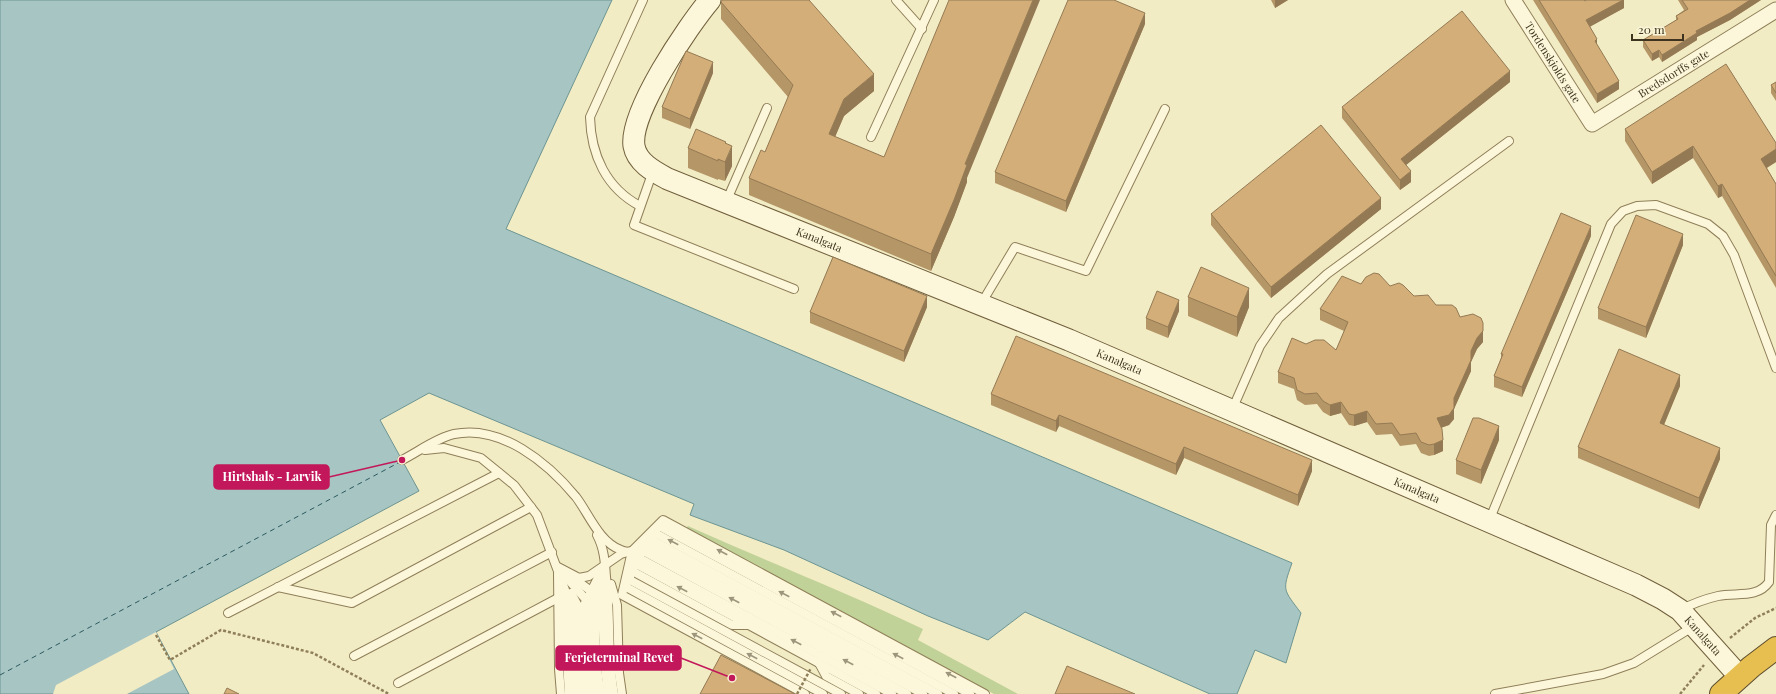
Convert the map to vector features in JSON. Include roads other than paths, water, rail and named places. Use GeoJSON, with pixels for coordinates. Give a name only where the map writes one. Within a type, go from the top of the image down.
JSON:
{"type":"FeatureCollection","features":[{"type":"Feature","properties":{"kind":"highway"},"geometry":{"type":"LineString","coordinates":[[1721,694],[1776,648]]}},
{"type":"Feature","properties":{"kind":"main road","name":"Kanalgata"},"geometry":{"type":"LineString","coordinates":[[710,0],[669,57],[644,107],[634,134],[634,148],[646,166],[653,171],[668,179],[1069,340],[1636,585],[1680,610],[1740,677]]}},
{"type":"Feature","properties":{"kind":"street","name":"Tordenskjolds gate"},"geometry":{"type":"LineString","coordinates":[[1513,0],[1592,124]]}},
{"type":"Feature","properties":{"kind":"street","name":"Bredsdorffs gate"},"geometry":{"type":"LineString","coordinates":[[1592,124],[1776,10]]}},
{"type":"Feature","properties":{"kind":"lane"},"geometry":{"type":"LineString","coordinates":[[640,206],[625,198],[603,171],[591,138],[590,117],[643,0]]}},
{"type":"Feature","properties":{"kind":"lane"},"geometry":{"type":"LineString","coordinates":[[896,0],[922,29]]}},
{"type":"Feature","properties":{"kind":"lane"},"geometry":{"type":"LineString","coordinates":[[871,137],[922,29],[934,0]]}},
{"type":"Feature","properties":{"kind":"lane"},"geometry":{"type":"LineString","coordinates":[[726,202],[767,108]]}},
{"type":"Feature","properties":{"kind":"lane"},"geometry":{"type":"LineString","coordinates":[[981,305],[1015,247],[1086,271],[1165,109]]}},
{"type":"Feature","properties":{"kind":"lane"},"geometry":{"type":"LineString","coordinates":[[1231,411],[1260,346],[1279,318],[1326,274],[1509,140]]}},
{"type":"Feature","properties":{"kind":"lane"},"geometry":{"type":"LineString","coordinates":[[653,171],[634,225],[794,289]]}},
{"type":"Feature","properties":{"kind":"lane"},"geometry":{"type":"LineString","coordinates":[[1488,522],[1611,224],[1623,211],[1637,206],[1656,205],[1708,224],[1723,236],[1734,255],[1776,368]]}},
{"type":"Feature","properties":{"kind":"lane"},"geometry":{"type":"LineString","coordinates":[[614,694],[611,673],[586,597],[558,567],[538,515],[514,485],[481,458],[444,448],[424,450],[402,460],[453,434],[469,432],[506,440],[543,465],[560,480],[576,498],[607,541],[621,550],[645,552],[907,694]]}},
{"type":"Feature","properties":{"kind":"lane"},"geometry":{"type":"LineString","coordinates":[[228,613],[499,472]]}},
{"type":"Feature","properties":{"kind":"lane"},"geometry":{"type":"LineString","coordinates":[[278,587],[352,603],[531,507]]}},
{"type":"Feature","properties":{"kind":"lane"},"geometry":{"type":"LineString","coordinates":[[587,514],[601,543],[605,564],[617,605],[619,673],[622,694]]}},
{"type":"Feature","properties":{"kind":"lane"},"geometry":{"type":"LineString","coordinates":[[1680,610],[1697,602],[1719,596],[1757,593],[1765,588],[1770,582],[1771,525],[1776,515]]}},
{"type":"Feature","properties":{"kind":"lane"},"geometry":{"type":"LineString","coordinates":[[805,694],[622,595],[632,551],[662,520],[985,694]]}},
{"type":"Feature","properties":{"kind":"lane"},"geometry":{"type":"LineString","coordinates":[[823,694],[626,588],[632,551],[659,526],[970,694]]}},
{"type":"Feature","properties":{"kind":"lane"},"geometry":{"type":"LineString","coordinates":[[841,694],[630,580],[632,551],[656,533],[954,694]]}},
{"type":"Feature","properties":{"kind":"lane"},"geometry":{"type":"LineString","coordinates":[[632,551],[652,540],[938,694]]}},
{"type":"Feature","properties":{"kind":"lane"},"geometry":{"type":"LineString","coordinates":[[558,567],[580,578],[589,576],[621,554],[648,546],[923,694]]}},
{"type":"Feature","properties":{"kind":"lane"},"geometry":{"type":"LineString","coordinates":[[632,551],[634,572],[732,625],[749,625]]}},
{"type":"Feature","properties":{"kind":"lane"},"geometry":{"type":"LineString","coordinates":[[632,551],[638,565],[876,694]]}},
{"type":"Feature","properties":{"kind":"lane"},"geometry":{"type":"LineString","coordinates":[[632,551],[642,559],[892,694]]}},
{"type":"Feature","properties":{"kind":"lane"},"geometry":{"type":"LineString","coordinates":[[354,656],[552,552]]}},
{"type":"Feature","properties":{"kind":"lane"},"geometry":{"type":"LineString","coordinates":[[569,694],[566,672],[586,597],[605,564]]}},
{"type":"Feature","properties":{"kind":"lane"},"geometry":{"type":"LineString","coordinates":[[575,694],[573,677],[586,597],[605,564]]}},
{"type":"Feature","properties":{"kind":"lane"},"geometry":{"type":"LineString","coordinates":[[582,694],[578,660],[586,597],[605,564]]}},
{"type":"Feature","properties":{"kind":"lane"},"geometry":{"type":"LineString","coordinates":[[558,567],[586,597],[604,666],[608,694]]}},
{"type":"Feature","properties":{"kind":"lane"},"geometry":{"type":"LineString","coordinates":[[558,567],[586,597],[597,659],[601,694]]}},
{"type":"Feature","properties":{"kind":"lane"},"geometry":{"type":"LineString","coordinates":[[558,567],[561,694]]}},
{"type":"Feature","properties":{"kind":"lane"},"geometry":{"type":"LineString","coordinates":[[586,597],[585,676],[588,694]]}},
{"type":"Feature","properties":{"kind":"lane"},"geometry":{"type":"LineString","coordinates":[[586,597],[595,694]]}},
{"type":"Feature","properties":{"kind":"lane"},"geometry":{"type":"LineString","coordinates":[[398,683],[558,598]]}},
{"type":"Feature","properties":{"kind":"lane"},"geometry":{"type":"LineString","coordinates":[[732,625],[741,640]]}},
{"type":"Feature","properties":{"kind":"lane"},"geometry":{"type":"LineString","coordinates":[[1495,694],[1610,672],[1634,663],[1695,626]]}},
{"type":"Feature","properties":{"kind":"lane"},"geometry":{"type":"LineString","coordinates":[[818,663],[826,676],[859,694]]}},
{"type":"Feature","properties":{"kind":"lane"},"geometry":{"type":"LineString","coordinates":[[810,678],[826,676]]}},
{"type":"Feature","properties":{"kind":"water"},"geometry":{"type":"Polygon","coordinates":[[[0,0],[612,0],[506,229],[1292,563],[1287,579],[1286,590],[1301,613],[1286,663],[1255,650],[1237,694],[1210,694],[1025,612],[988,640],[928,616],[784,550],[690,515],[694,504],[429,393],[380,420],[419,491],[156,632],[189,694],[0,694],[0,0]]]}},
{"type":"Feature","properties":{"kind":"place","name":"Hirtshals - Larvik"},"geometry":{"type":"Point","coordinates":[402,460]}},
{"type":"Feature","properties":{"kind":"place","name":"Ferjeterminal Revet"},"geometry":{"type":"Point","coordinates":[732,678]}}]}
